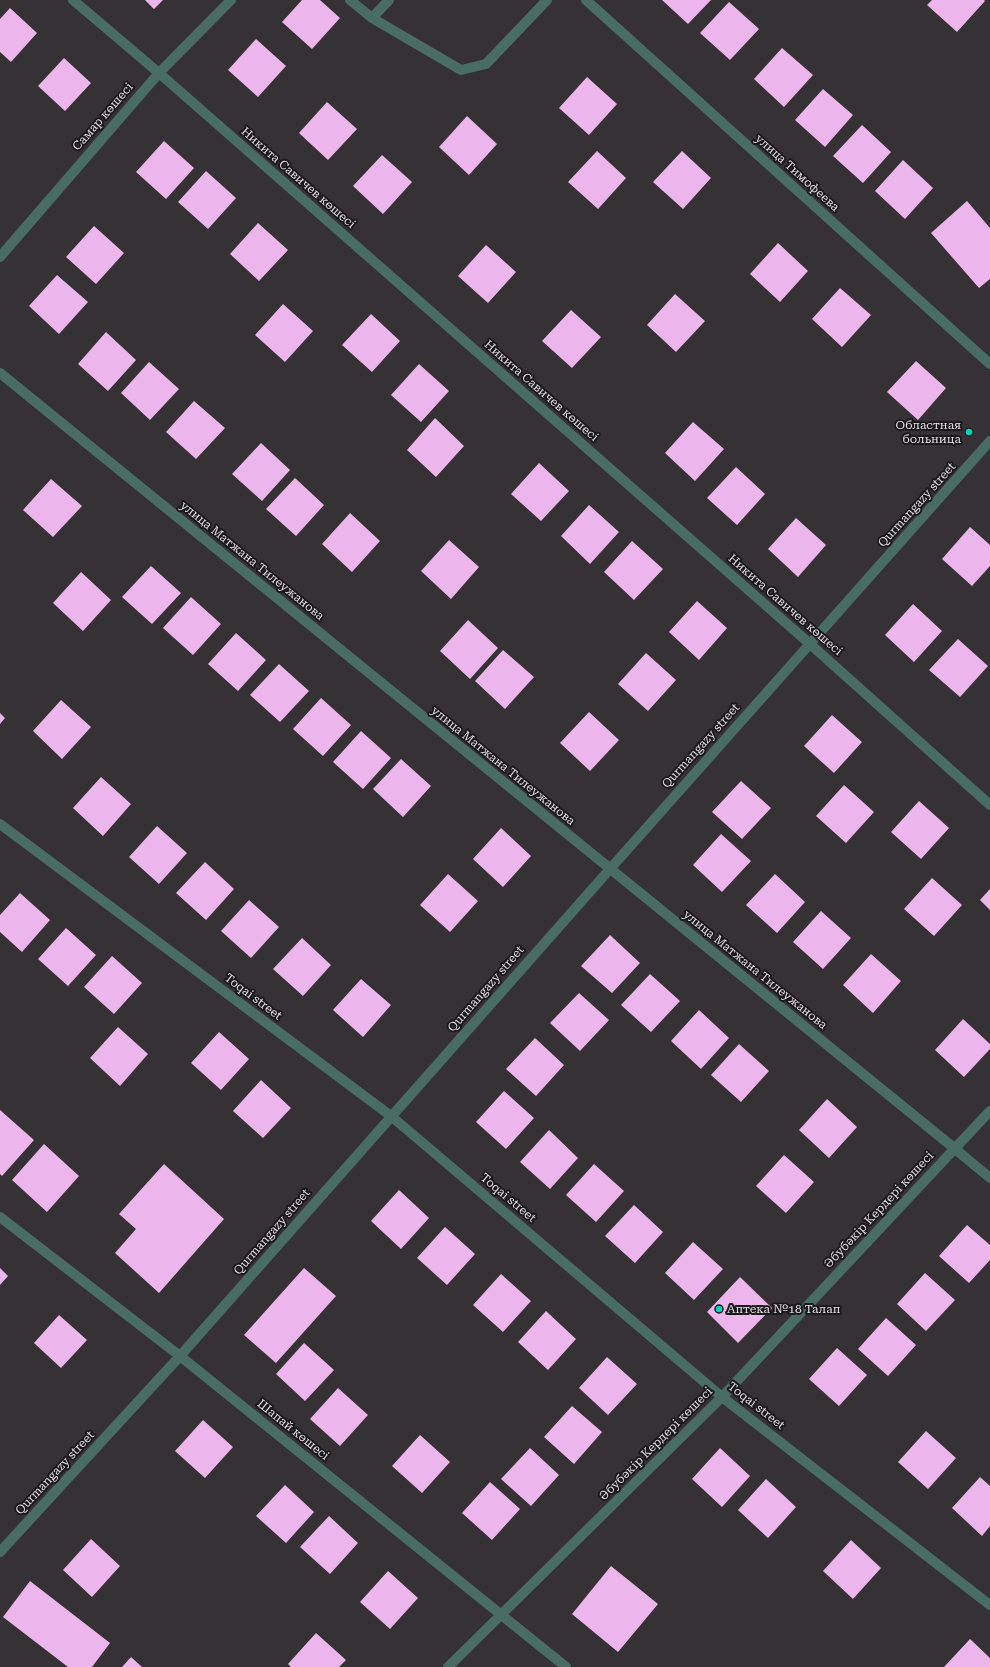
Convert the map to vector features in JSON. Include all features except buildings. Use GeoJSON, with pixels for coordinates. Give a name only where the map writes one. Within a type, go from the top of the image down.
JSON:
{"type":"FeatureCollection","features":[{"type":"Feature","properties":{"kind":"street","name":"Никита Савичев көшесі"},"geometry":{"type":"LineString","coordinates":[[73,0],[159,73],[810,644],[990,805]]}},
{"type":"Feature","properties":{"kind":"street","name":"Самар көшесі"},"geometry":{"type":"LineString","coordinates":[[0,257],[159,73],[231,0]]}},
{"type":"Feature","properties":{"kind":"street"},"geometry":{"type":"LineString","coordinates":[[350,0],[372,18],[461,70],[486,64],[547,0]]}},
{"type":"Feature","properties":{"kind":"street"},"geometry":{"type":"LineString","coordinates":[[372,18],[389,0]]}},
{"type":"Feature","properties":{"kind":"street","name":"улица Тимофеева"},"geometry":{"type":"LineString","coordinates":[[586,0],[990,364]]}},
{"type":"Feature","properties":{"kind":"street","name":"улица Матжана Тилеужанова"},"geometry":{"type":"LineString","coordinates":[[0,373],[990,1178]]}},
{"type":"Feature","properties":{"kind":"street","name":"Qurmangazy street"},"geometry":{"type":"LineString","coordinates":[[0,1552],[180,1356],[990,441]]}},
{"type":"Feature","properties":{"kind":"street","name":"Toqai street"},"geometry":{"type":"LineString","coordinates":[[0,824],[391,1116],[722,1397],[990,1605]]}},
{"type":"Feature","properties":{"kind":"street","name":"Әбубәкір Кердері көшесі"},"geometry":{"type":"LineString","coordinates":[[448,1667],[722,1397],[990,1110]]}},
{"type":"Feature","properties":{"kind":"street","name":"Шапай көшесі"},"geometry":{"type":"LineString","coordinates":[[0,1218],[180,1356],[566,1667]]}},
{"type":"Feature","properties":{"kind":"place","name":"Областная больница"},"geometry":{"type":"Point","coordinates":[969,432]}},
{"type":"Feature","properties":{"kind":"place","name":"Аптека №18 Талап"},"geometry":{"type":"Point","coordinates":[719,1309]}}]}
